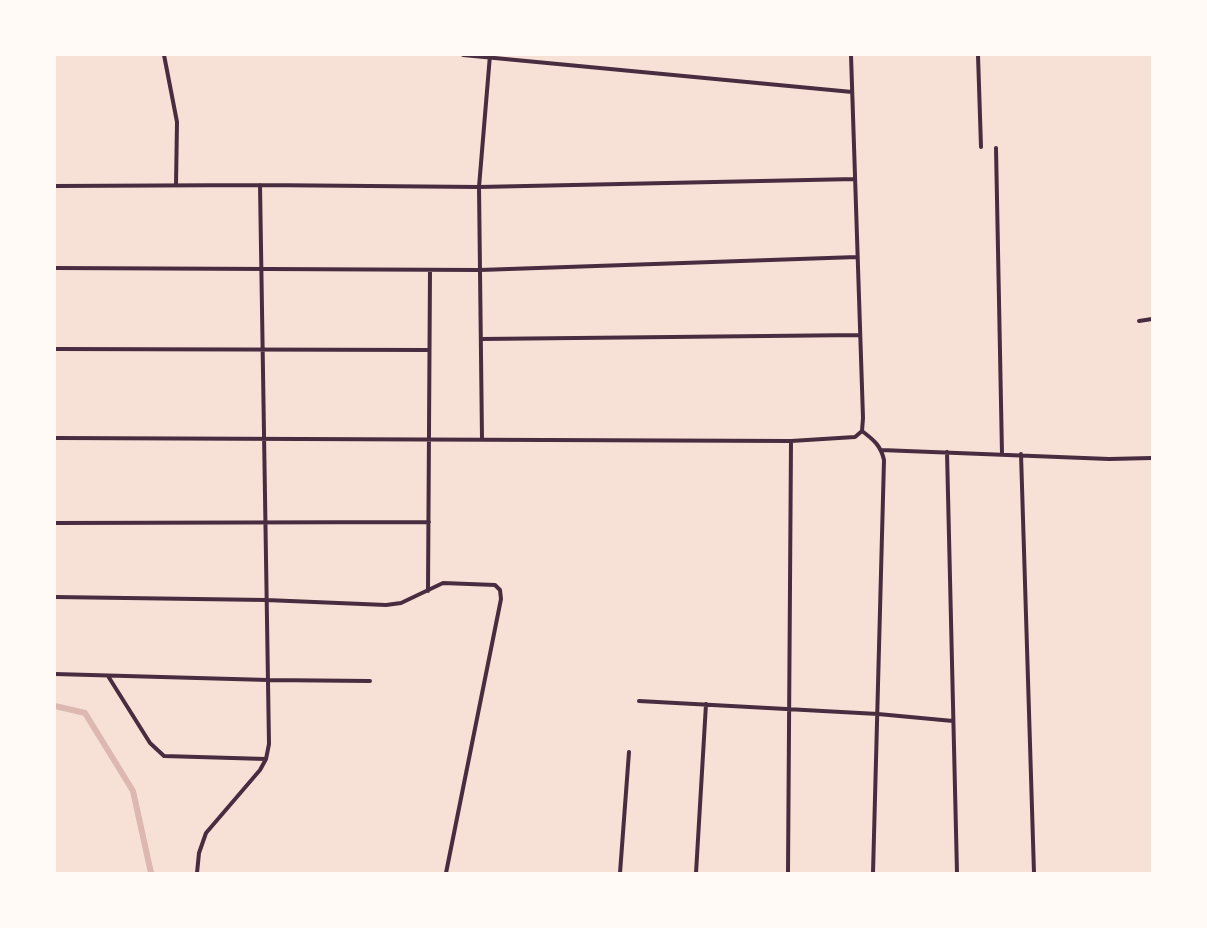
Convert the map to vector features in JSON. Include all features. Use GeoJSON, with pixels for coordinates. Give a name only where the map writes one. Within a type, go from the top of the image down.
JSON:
{"type":"FeatureCollection","features":[{"type":"Feature","properties":{"kind":"street"},"geometry":{"type":"LineString","coordinates":[[164,55],[177,122],[176,185]]}},
{"type":"Feature","properties":{"kind":"street"},"geometry":{"type":"LineString","coordinates":[[463,55],[852,92]]}},
{"type":"Feature","properties":{"kind":"street"},"geometry":{"type":"LineString","coordinates":[[55,438],[792,441],[846,439],[856,437],[862,431],[851,55]]}},
{"type":"Feature","properties":{"kind":"street"},"geometry":{"type":"LineString","coordinates":[[978,55],[981,147]]}},
{"type":"Feature","properties":{"kind":"street"},"geometry":{"type":"LineString","coordinates":[[482,439],[479,187],[490,57]]}},
{"type":"Feature","properties":{"kind":"street"},"geometry":{"type":"LineString","coordinates":[[996,148],[1002,454]]}},
{"type":"Feature","properties":{"kind":"street"},"geometry":{"type":"LineString","coordinates":[[55,186],[260,185],[479,187],[855,179]]}},
{"type":"Feature","properties":{"kind":"street"},"geometry":{"type":"LineString","coordinates":[[197,873],[199,852],[206,833],[260,770],[266,759],[268,744],[260,185]]}},
{"type":"Feature","properties":{"kind":"street"},"geometry":{"type":"LineString","coordinates":[[55,268],[480,270],[858,257]]}},
{"type":"Feature","properties":{"kind":"street"},"geometry":{"type":"LineString","coordinates":[[428,591],[430,270]]}},
{"type":"Feature","properties":{"kind":"street"},"geometry":{"type":"LineString","coordinates":[[1139,321],[1152,319]]}},
{"type":"Feature","properties":{"kind":"street"},"geometry":{"type":"LineString","coordinates":[[481,339],[860,335]]}},
{"type":"Feature","properties":{"kind":"street"},"geometry":{"type":"LineString","coordinates":[[55,349],[429,350]]}},
{"type":"Feature","properties":{"kind":"street"},"geometry":{"type":"LineString","coordinates":[[862,431],[875,441],[881,450],[884,460],[874,873]]}},
{"type":"Feature","properties":{"kind":"street"},"geometry":{"type":"LineString","coordinates":[[788,873],[788,709],[792,441]]}},
{"type":"Feature","properties":{"kind":"street"},"geometry":{"type":"LineString","coordinates":[[881,450],[1022,454],[1109,459],[1152,458]]}},
{"type":"Feature","properties":{"kind":"street"},"geometry":{"type":"LineString","coordinates":[[947,452],[957,873]]}},
{"type":"Feature","properties":{"kind":"street"},"geometry":{"type":"LineString","coordinates":[[1022,454],[1034,873]]}},
{"type":"Feature","properties":{"kind":"street"},"geometry":{"type":"LineString","coordinates":[[55,522],[429,522]]}},
{"type":"Feature","properties":{"kind":"street"},"geometry":{"type":"LineString","coordinates":[[55,597],[266,600],[386,605],[401,603],[442,583],[486,583],[495,585],[500,590],[499,606],[446,873]]}},
{"type":"Feature","properties":{"kind":"street"},"geometry":{"type":"LineString","coordinates":[[55,674],[268,680],[370,681]]}},
{"type":"Feature","properties":{"kind":"street"},"geometry":{"type":"LineString","coordinates":[[108,676],[150,743],[164,756],[266,759]]}},
{"type":"Feature","properties":{"kind":"street"},"geometry":{"type":"LineString","coordinates":[[639,701],[878,714],[953,721]]}},
{"type":"Feature","properties":{"kind":"street"},"geometry":{"type":"LineString","coordinates":[[696,873],[706,704]]}},
{"type":"Feature","properties":{"kind":"street"},"geometry":{"type":"LineString","coordinates":[[620,873],[629,752]]}},
{"type":"Feature","properties":{"kind":"waterway"},"geometry":{"type":"LineString","coordinates":[[55,706],[85,713],[133,791],[151,873]]}}]}
